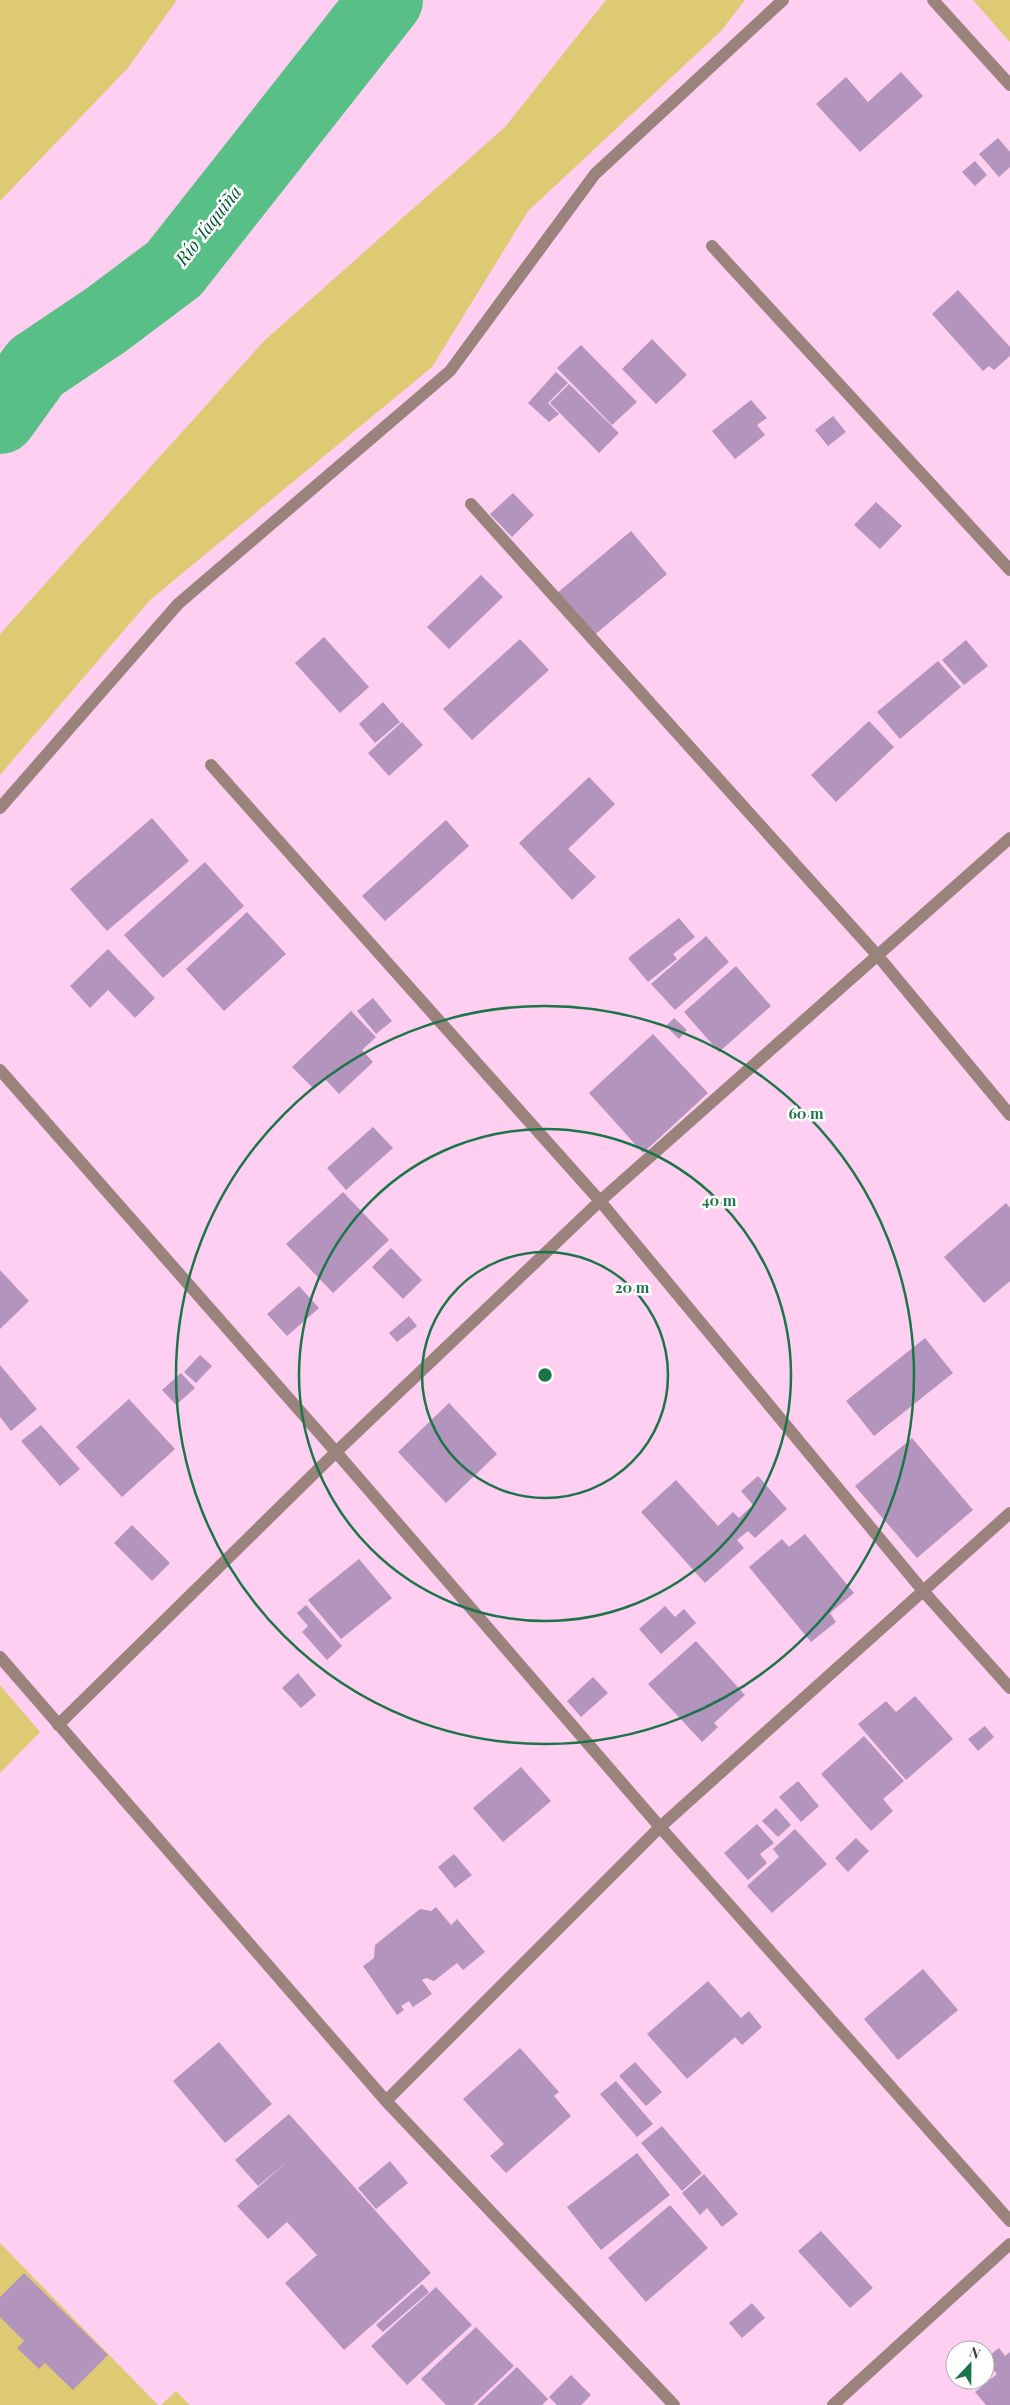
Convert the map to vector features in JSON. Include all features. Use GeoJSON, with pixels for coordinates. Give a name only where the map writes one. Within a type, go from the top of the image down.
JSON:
{"type":"FeatureCollection","features":[{"type":"Feature","properties":{"kind":"street"},"geometry":{"type":"LineString","coordinates":[[0,808],[178,604],[450,371],[595,174],[783,0]]}},
{"type":"Feature","properties":{"kind":"street"},"geometry":{"type":"LineString","coordinates":[[933,0],[1010,85]]}},
{"type":"Feature","properties":{"kind":"street"},"geometry":{"type":"LineString","coordinates":[[712,246],[1010,570]]}},
{"type":"Feature","properties":{"kind":"street"},"geometry":{"type":"LineString","coordinates":[[471,504],[878,956],[1010,1115]]}},
{"type":"Feature","properties":{"kind":"street"},"geometry":{"type":"LineString","coordinates":[[212,765],[600,1201],[924,1592],[1010,1688]]}},
{"type":"Feature","properties":{"kind":"street"},"geometry":{"type":"LineString","coordinates":[[58,1725],[336,1452],[600,1201],[1010,838]]}},
{"type":"Feature","properties":{"kind":"street"},"geometry":{"type":"LineString","coordinates":[[0,1070],[336,1452],[660,1827],[1010,2221]]}},
{"type":"Feature","properties":{"kind":"street"},"geometry":{"type":"LineString","coordinates":[[386,2101],[660,1827],[1010,1513]]}},
{"type":"Feature","properties":{"kind":"street"},"geometry":{"type":"LineString","coordinates":[[0,1657],[386,2101],[674,2405]]}},
{"type":"Feature","properties":{"kind":"street"},"geometry":{"type":"LineString","coordinates":[[833,2405],[1010,2244]]}},
{"type":"Feature","properties":{"kind":"shaded area"},"geometry":{"type":"Polygon","coordinates":[[[0,0],[177,0],[127,69],[0,201],[0,0]]]}},
{"type":"Feature","properties":{"kind":"shaded area"},"geometry":{"type":"Polygon","coordinates":[[[606,0],[745,0],[721,31],[528,211],[432,367],[150,600],[0,775],[0,634],[264,341],[505,127],[606,0]]]}},
{"type":"Feature","properties":{"kind":"shaded area"},"geometry":{"type":"Polygon","coordinates":[[[973,0],[1010,0],[1010,42],[973,0]]]}},
{"type":"Feature","properties":{"kind":"shaded area"},"geometry":{"type":"Polygon","coordinates":[[[0,1685],[40,1732],[0,1773],[0,1685]]]}},
{"type":"Feature","properties":{"kind":"shaded area"},"geometry":{"type":"Polygon","coordinates":[[[0,2243],[158,2405],[0,2405],[0,2243]]]}},
{"type":"Feature","properties":{"kind":"shaded area"},"geometry":{"type":"Polygon","coordinates":[[[176,2391],[190,2405],[161,2405],[176,2391]]]}},
{"type":"Feature","properties":{"kind":"building"},"geometry":{"type":"Polygon","coordinates":[[[901,72],[923,96],[860,152],[816,104],[846,77],[868,102],[901,72]]]}},
{"type":"Feature","properties":{"kind":"building"},"geometry":{"type":"Polygon","coordinates":[[[998,138],[1010,152],[1010,167],[999,177],[979,154],[998,138]]]}},
{"type":"Feature","properties":{"kind":"building"},"geometry":{"type":"Polygon","coordinates":[[[975,161],[987,175],[975,186],[962,172],[975,161]]]}},
{"type":"Feature","properties":{"kind":"building"},"geometry":{"type":"Polygon","coordinates":[[[958,290],[1010,347],[1010,356],[994,370],[989,366],[983,371],[932,314],[958,290]]]}},
{"type":"Feature","properties":{"kind":"building"},"geometry":{"type":"Polygon","coordinates":[[[652,339],[687,375],[656,404],[622,369],[652,339]]]}},
{"type":"Feature","properties":{"kind":"building"},"geometry":{"type":"Polygon","coordinates":[[[581,345],[637,402],[612,425],[557,368],[581,345]]]}},
{"type":"Feature","properties":{"kind":"building"},"geometry":{"type":"Polygon","coordinates":[[[556,372],[568,383],[548,403],[559,414],[549,422],[528,403],[556,372]]]}},
{"type":"Feature","properties":{"kind":"building"},"geometry":{"type":"Polygon","coordinates":[[[569,384],[619,433],[599,453],[550,403],[569,384]]]}},
{"type":"Feature","properties":{"kind":"building"},"geometry":{"type":"Polygon","coordinates":[[[751,400],[767,418],[757,425],[765,435],[735,459],[712,431],[751,400]]]}},
{"type":"Feature","properties":{"kind":"building"},"geometry":{"type":"Polygon","coordinates":[[[833,416],[846,432],[828,446],[815,430],[833,416]]]}},
{"type":"Feature","properties":{"kind":"building"},"geometry":{"type":"Polygon","coordinates":[[[513,493],[534,515],[512,537],[490,514],[513,493]]]}},
{"type":"Feature","properties":{"kind":"building"},"geometry":{"type":"Polygon","coordinates":[[[876,502],[902,526],[880,549],[854,525],[876,502]]]}},
{"type":"Feature","properties":{"kind":"building"},"geometry":{"type":"Polygon","coordinates":[[[631,531],[667,574],[592,637],[556,594],[631,531]]]}},
{"type":"Feature","properties":{"kind":"building"},"geometry":{"type":"Polygon","coordinates":[[[481,575],[503,597],[449,649],[427,627],[481,575]]]}},
{"type":"Feature","properties":{"kind":"building"},"geometry":{"type":"Polygon","coordinates":[[[324,637],[369,687],[340,713],[295,663],[324,637]]]}},
{"type":"Feature","properties":{"kind":"building"},"geometry":{"type":"Polygon","coordinates":[[[520,639],[549,670],[472,740],[443,709],[520,639]]]}},
{"type":"Feature","properties":{"kind":"building"},"geometry":{"type":"Polygon","coordinates":[[[966,640],[988,666],[964,685],[942,660],[966,640]]]}},
{"type":"Feature","properties":{"kind":"building"},"geometry":{"type":"Polygon","coordinates":[[[938,661],[961,687],[900,739],[877,712],[938,661]]]}},
{"type":"Feature","properties":{"kind":"building"},"geometry":{"type":"Polygon","coordinates":[[[383,702],[400,722],[375,743],[359,724],[383,702]]]}},
{"type":"Feature","properties":{"kind":"building"},"geometry":{"type":"Polygon","coordinates":[[[869,721],[894,747],[836,802],[811,775],[869,721]]]}},
{"type":"Feature","properties":{"kind":"building"},"geometry":{"type":"Polygon","coordinates":[[[402,722],[423,745],[389,776],[368,753],[402,722]]]}},
{"type":"Feature","properties":{"kind":"building"},"geometry":{"type":"Polygon","coordinates":[[[589,777],[615,804],[568,849],[596,877],[572,900],[519,843],[589,777]]]}},
{"type":"Feature","properties":{"kind":"building"},"geometry":{"type":"Polygon","coordinates":[[[152,818],[189,861],[107,931],[70,889],[152,818]]]}},
{"type":"Feature","properties":{"kind":"building"},"geometry":{"type":"Polygon","coordinates":[[[446,820],[469,846],[385,921],[362,896],[446,820]]]}},
{"type":"Feature","properties":{"kind":"building"},"geometry":{"type":"Polygon","coordinates":[[[205,862],[244,906],[163,978],[124,935],[205,862]]]}},
{"type":"Feature","properties":{"kind":"building"},"geometry":{"type":"Polygon","coordinates":[[[247,912],[286,954],[224,1011],[186,969],[247,912]]]}},
{"type":"Feature","properties":{"kind":"building"},"geometry":{"type":"Polygon","coordinates":[[[679,918],[695,937],[673,954],[677,959],[648,982],[628,958],[679,918]]]}},
{"type":"Feature","properties":{"kind":"building"},"geometry":{"type":"Polygon","coordinates":[[[706,936],[729,962],[675,1010],[651,984],[706,936]]]}},
{"type":"Feature","properties":{"kind":"building"},"geometry":{"type":"Polygon","coordinates":[[[108,949],[155,998],[135,1018],[108,990],[90,1008],[70,986],[108,949]]]}},
{"type":"Feature","properties":{"kind":"building"},"geometry":{"type":"Polygon","coordinates":[[[736,966],[771,1006],[719,1052],[684,1012],[736,966]]]}},
{"type":"Feature","properties":{"kind":"building"},"geometry":{"type":"Polygon","coordinates":[[[373,998],[392,1021],[376,1034],[357,1011],[373,998]]]}},
{"type":"Feature","properties":{"kind":"building"},"geometry":{"type":"Polygon","coordinates":[[[351,1011],[376,1037],[362,1050],[373,1062],[339,1094],[325,1079],[314,1089],[292,1067],[351,1011]]]}},
{"type":"Feature","properties":{"kind":"building"},"geometry":{"type":"Polygon","coordinates":[[[674,1018],[687,1030],[679,1039],[666,1026],[674,1018]]]}},
{"type":"Feature","properties":{"kind":"building"},"geometry":{"type":"Polygon","coordinates":[[[653,1034],[708,1093],[643,1153],[589,1093],[653,1034]]]}},
{"type":"Feature","properties":{"kind":"building"},"geometry":{"type":"Polygon","coordinates":[[[373,1127],[393,1148],[346,1190],[327,1168],[373,1127]]]}},
{"type":"Feature","properties":{"kind":"building"},"geometry":{"type":"Polygon","coordinates":[[[343,1192],[389,1240],[333,1293],[286,1244],[343,1192]]]}},
{"type":"Feature","properties":{"kind":"building"},"geometry":{"type":"Polygon","coordinates":[[[1006,1203],[1010,1208],[1010,1281],[984,1303],[944,1257],[1006,1203]]]}},
{"type":"Feature","properties":{"kind":"building"},"geometry":{"type":"Polygon","coordinates":[[[391,1248],[422,1280],[403,1299],[372,1267],[391,1248]]]}},
{"type":"Feature","properties":{"kind":"building"},"geometry":{"type":"Polygon","coordinates":[[[0,1270],[29,1301],[0,1329],[0,1270]]]}},
{"type":"Feature","properties":{"kind":"building"},"geometry":{"type":"Polygon","coordinates":[[[299,1286],[319,1308],[287,1336],[267,1314],[299,1286]]]}},
{"type":"Feature","properties":{"kind":"building"},"geometry":{"type":"Polygon","coordinates":[[[409,1316],[417,1326],[397,1342],[389,1333],[409,1316]]]}},
{"type":"Feature","properties":{"kind":"building"},"geometry":{"type":"Polygon","coordinates":[[[925,1338],[953,1373],[874,1436],[846,1401],[925,1338]]]}},
{"type":"Feature","properties":{"kind":"building"},"geometry":{"type":"Polygon","coordinates":[[[200,1355],[212,1366],[196,1383],[184,1372],[200,1355]]]}},
{"type":"Feature","properties":{"kind":"building"},"geometry":{"type":"Polygon","coordinates":[[[0,1365],[37,1409],[11,1431],[0,1417],[0,1365]]]}},
{"type":"Feature","properties":{"kind":"building"},"geometry":{"type":"Polygon","coordinates":[[[181,1373],[195,1388],[176,1405],[162,1390],[181,1373]]]}},
{"type":"Feature","properties":{"kind":"building"},"geometry":{"type":"Polygon","coordinates":[[[129,1399],[175,1449],[122,1497],[76,1447],[129,1399]]]}},
{"type":"Feature","properties":{"kind":"building"},"geometry":{"type":"Polygon","coordinates":[[[449,1403],[497,1454],[446,1503],[398,1452],[449,1403]]]}},
{"type":"Feature","properties":{"kind":"building"},"geometry":{"type":"Polygon","coordinates":[[[41,1425],[80,1469],[60,1486],[21,1441],[41,1425]]]}},
{"type":"Feature","properties":{"kind":"building"},"geometry":{"type":"Polygon","coordinates":[[[912,1438],[973,1510],[917,1558],[855,1486],[912,1438]]]}},
{"type":"Feature","properties":{"kind":"building"},"geometry":{"type":"Polygon","coordinates":[[[758,1476],[787,1509],[755,1538],[748,1531],[737,1540],[744,1548],[705,1583],[641,1512],[676,1480],[718,1526],[733,1512],[739,1518],[753,1505],[741,1491],[758,1476]]]}},
{"type":"Feature","properties":{"kind":"building"},"geometry":{"type":"Polygon","coordinates":[[[132,1525],[170,1563],[152,1581],[114,1543],[132,1525]]]}},
{"type":"Feature","properties":{"kind":"building"},"geometry":{"type":"Polygon","coordinates":[[[805,1534],[854,1593],[830,1613],[836,1622],[811,1642],[749,1567],[782,1539],[789,1547],[805,1534]]]}},
{"type":"Feature","properties":{"kind":"building"},"geometry":{"type":"Polygon","coordinates":[[[359,1559],[392,1598],[341,1639],[308,1600],[359,1559]]]}},
{"type":"Feature","properties":{"kind":"building"},"geometry":{"type":"Polygon","coordinates":[[[306,1605],[342,1646],[327,1660],[302,1632],[308,1626],[297,1613],[306,1605]]]}},
{"type":"Feature","properties":{"kind":"building"},"geometry":{"type":"Polygon","coordinates":[[[665,1606],[675,1617],[684,1609],[696,1623],[661,1654],[639,1629],[665,1606]]]}},
{"type":"Feature","properties":{"kind":"building"},"geometry":{"type":"Polygon","coordinates":[[[696,1641],[745,1695],[714,1723],[718,1727],[702,1742],[648,1684],[696,1641]]]}},
{"type":"Feature","properties":{"kind":"building"},"geometry":{"type":"Polygon","coordinates":[[[298,1673],[316,1695],[301,1708],[282,1688],[298,1673]]]}},
{"type":"Feature","properties":{"kind":"building"},"geometry":{"type":"Polygon","coordinates":[[[593,1677],[608,1693],[581,1717],[567,1701],[593,1677]]]}},
{"type":"Feature","properties":{"kind":"building"},"geometry":{"type":"Polygon","coordinates":[[[915,1696],[953,1739],[906,1780],[858,1724],[886,1701],[896,1712],[915,1696]]]}},
{"type":"Feature","properties":{"kind":"building"},"geometry":{"type":"Polygon","coordinates":[[[985,1726],[994,1737],[978,1751],[968,1739],[985,1726]]]}},
{"type":"Feature","properties":{"kind":"building"},"geometry":{"type":"Polygon","coordinates":[[[864,1736],[904,1781],[883,1799],[893,1811],[871,1831],[821,1774],[864,1736]]]}},
{"type":"Feature","properties":{"kind":"building"},"geometry":{"type":"Polygon","coordinates":[[[521,1767],[551,1801],[503,1842],[473,1808],[521,1767]]]}},
{"type":"Feature","properties":{"kind":"building"},"geometry":{"type":"Polygon","coordinates":[[[798,1781],[819,1806],[801,1822],[779,1797],[798,1781]]]}},
{"type":"Feature","properties":{"kind":"building"},"geometry":{"type":"Polygon","coordinates":[[[776,1808],[791,1825],[778,1837],[762,1821],[776,1808]]]}},
{"type":"Feature","properties":{"kind":"building"},"geometry":{"type":"Polygon","coordinates":[[[757,1824],[774,1843],[760,1854],[767,1863],[748,1880],[724,1853],[757,1824]]]}},
{"type":"Feature","properties":{"kind":"building"},"geometry":{"type":"Polygon","coordinates":[[[795,1829],[827,1864],[772,1913],[747,1886],[779,1857],[773,1849],[795,1829]]]}},
{"type":"Feature","properties":{"kind":"building"},"geometry":{"type":"Polygon","coordinates":[[[856,1838],[869,1851],[848,1872],[835,1858],[856,1838]]]}},
{"type":"Feature","properties":{"kind":"building"},"geometry":{"type":"Polygon","coordinates":[[[454,1854],[472,1875],[455,1888],[438,1867],[454,1854]]]}},
{"type":"Feature","properties":{"kind":"building"},"geometry":{"type":"Polygon","coordinates":[[[436,1907],[451,1925],[457,1919],[485,1952],[463,1970],[457,1963],[434,1981],[426,1978],[422,1980],[432,1994],[413,2007],[409,2001],[401,2006],[404,2010],[397,2015],[363,1966],[374,1958],[375,1945],[420,1909],[431,1911],[436,1907]]]}},
{"type":"Feature","properties":{"kind":"building"},"geometry":{"type":"Polygon","coordinates":[[[923,1969],[958,2010],[898,2060],[864,2019],[923,1969]]]}},
{"type":"Feature","properties":{"kind":"building"},"geometry":{"type":"Polygon","coordinates":[[[708,1981],[741,2018],[749,2011],[762,2027],[742,2045],[735,2037],[687,2079],[647,2034],[708,1981]]]}},
{"type":"Feature","properties":{"kind":"building"},"geometry":{"type":"Polygon","coordinates":[[[219,2042],[272,2104],[225,2143],[173,2081],[219,2042]]]}},
{"type":"Feature","properties":{"kind":"building"},"geometry":{"type":"Polygon","coordinates":[[[520,2048],[559,2092],[554,2096],[571,2116],[506,2173],[490,2156],[504,2144],[463,2099],[520,2048]]]}},
{"type":"Feature","properties":{"kind":"building"},"geometry":{"type":"Polygon","coordinates":[[[635,2062],[662,2092],[646,2106],[619,2076],[635,2062]]]}},
{"type":"Feature","properties":{"kind":"building"},"geometry":{"type":"Polygon","coordinates":[[[616,2081],[653,2124],[637,2137],[600,2094],[616,2081]]]}},
{"type":"Feature","properties":{"kind":"building"},"geometry":{"type":"Polygon","coordinates":[[[289,2114],[431,2273],[344,2350],[285,2283],[317,2255],[287,2222],[268,2239],[237,2206],[288,2161],[258,2186],[235,2160],[289,2114]]]}},
{"type":"Feature","properties":{"kind":"building"},"geometry":{"type":"Polygon","coordinates":[[[662,2126],[702,2173],[682,2191],[641,2143],[662,2126]]]}},
{"type":"Feature","properties":{"kind":"building"},"geometry":{"type":"Polygon","coordinates":[[[637,2153],[670,2195],[601,2250],[567,2207],[637,2153]]]}},
{"type":"Feature","properties":{"kind":"building"},"geometry":{"type":"Polygon","coordinates":[[[390,2161],[408,2183],[376,2209],[358,2188],[390,2161]]]}},
{"type":"Feature","properties":{"kind":"building"},"geometry":{"type":"Polygon","coordinates":[[[704,2174],[738,2214],[722,2227],[707,2208],[700,2215],[682,2193],[704,2174]]]}},
{"type":"Feature","properties":{"kind":"building"},"geometry":{"type":"Polygon","coordinates":[[[670,2205],[708,2248],[646,2302],[608,2258],[670,2205]]]}},
{"type":"Feature","properties":{"kind":"building"},"geometry":{"type":"Polygon","coordinates":[[[821,2231],[873,2288],[850,2308],[798,2251],[821,2231]]]}},
{"type":"Feature","properties":{"kind":"building"},"geometry":{"type":"Polygon","coordinates":[[[24,2273],[108,2355],[73,2390],[45,2363],[39,2369],[17,2348],[24,2341],[0,2317],[0,2297],[24,2273]]]}},
{"type":"Feature","properties":{"kind":"building"},"geometry":{"type":"Polygon","coordinates":[[[422,2284],[429,2292],[383,2332],[376,2325],[422,2284]]]}},
{"type":"Feature","properties":{"kind":"building"},"geometry":{"type":"Polygon","coordinates":[[[436,2287],[472,2325],[407,2385],[371,2346],[436,2287]]]}},
{"type":"Feature","properties":{"kind":"building"},"geometry":{"type":"Polygon","coordinates":[[[752,2303],[765,2318],[742,2338],[729,2323],[752,2303]]]}},
{"type":"Feature","properties":{"kind":"building"},"geometry":{"type":"Polygon","coordinates":[[[476,2327],[514,2366],[473,2405],[446,2405],[421,2379],[476,2327]]]}},
{"type":"Feature","properties":{"kind":"building"},"geometry":{"type":"Polygon","coordinates":[[[999,2348],[1005,2356],[1010,2352],[1010,2405],[986,2405],[975,2392],[977,2390],[995,2390],[995,2376],[997,2374],[995,2372],[995,2351],[999,2348]]]}},
{"type":"Feature","properties":{"kind":"building"},"geometry":{"type":"Polygon","coordinates":[[[517,2367],[548,2399],[542,2405],[477,2405],[517,2367]]]}},
{"type":"Feature","properties":{"kind":"building"},"geometry":{"type":"Polygon","coordinates":[[[571,2375],[591,2395],[581,2405],[557,2405],[549,2397],[571,2375]]]}},
{"type":"Feature","properties":{"kind":"waterway","name":"Río Taquiña"},"geometry":{"type":"LineString","coordinates":[[0,417],[36,367],[106,320],[174,269],[386,0]]}}]}
